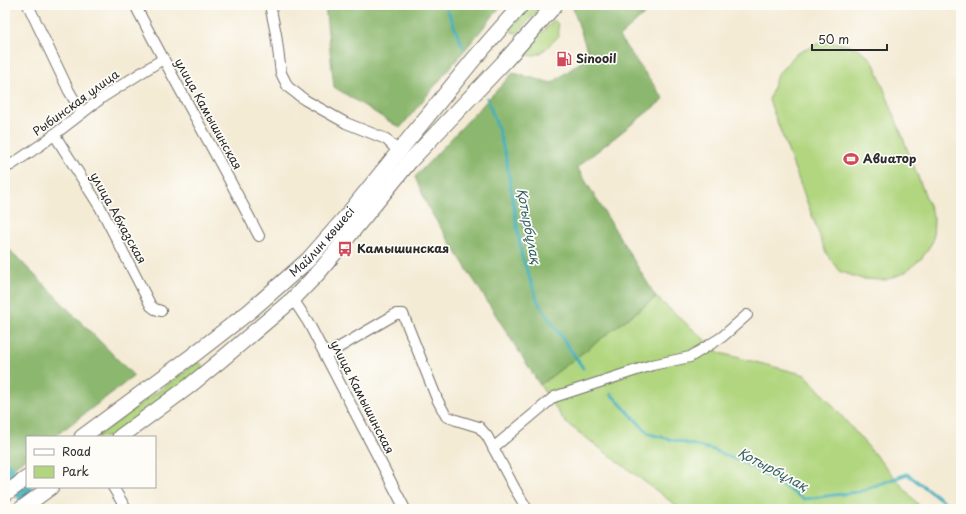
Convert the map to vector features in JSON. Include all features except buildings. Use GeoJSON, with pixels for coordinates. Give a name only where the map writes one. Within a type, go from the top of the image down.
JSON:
{"type":"FeatureCollection","features":[{"type":"Feature","properties":{"kind":"main road","name":"Майлин көшесі"},"geometry":{"type":"LineString","coordinates":[[83,436],[250,311],[308,260],[521,5]]}},
{"type":"Feature","properties":{"kind":"main road","name":"Майлин көшесі"},"geometry":{"type":"LineString","coordinates":[[121,436],[188,387],[293,298],[319,272],[410,161],[555,5]]}},
{"type":"Feature","properties":{"kind":"main road"},"geometry":{"type":"LineString","coordinates":[[502,27],[503,33],[508,39],[512,41],[524,40]]}},
{"type":"Feature","properties":{"kind":"main road"},"geometry":{"type":"LineString","coordinates":[[5,494],[26,479]]}},
{"type":"Feature","properties":{"kind":"main road"},"geometry":{"type":"LineString","coordinates":[[21,509],[50,488]]}},
{"type":"Feature","properties":{"kind":"street"},"geometry":{"type":"LineString","coordinates":[[28,5],[69,91],[82,113]]}},
{"type":"Feature","properties":{"kind":"street","name":"улица Камышинская"},"geometry":{"type":"LineString","coordinates":[[135,5],[163,59],[236,190],[259,236]]}},
{"type":"Feature","properties":{"kind":"street"},"geometry":{"type":"LineString","coordinates":[[270,5],[276,34],[281,73],[288,88],[305,100],[346,123],[386,139],[398,151]]}},
{"type":"Feature","properties":{"kind":"street","name":"Рыбинская улица"},"geometry":{"type":"LineString","coordinates":[[5,166],[11,165],[103,97],[163,59]]}},
{"type":"Feature","properties":{"kind":"street","name":"улица Абхазская"},"geometry":{"type":"LineString","coordinates":[[54,134],[100,208],[152,306],[161,311]]}},
{"type":"Feature","properties":{"kind":"street","name":"улица Камышинская"},"geometry":{"type":"LineString","coordinates":[[293,298],[326,355],[405,509]]}},
{"type":"Feature","properties":{"kind":"street"},"geometry":{"type":"LineString","coordinates":[[326,355],[396,314],[403,314],[437,399],[446,416],[479,427],[487,436],[527,509]]}},
{"type":"Feature","properties":{"kind":"street"},"geometry":{"type":"LineString","coordinates":[[493,448],[554,396],[652,365],[690,357],[722,337],[747,315]]}},
{"type":"Feature","properties":{"kind":"street"},"geometry":{"type":"LineString","coordinates":[[115,488],[126,509]]}},
{"type":"Feature","properties":{"kind":"green space"},"geometry":{"type":"Polygon","coordinates":[[[325,5],[502,5],[400,128],[334,87],[325,5]]]}},
{"type":"Feature","properties":{"kind":"green space"},"geometry":{"type":"Polygon","coordinates":[[[531,5],[543,5],[517,33],[512,32],[511,29],[531,5]]]}},
{"type":"Feature","properties":{"kind":"green space"},"geometry":{"type":"Polygon","coordinates":[[[572,5],[655,5],[619,37],[664,99],[577,167],[656,297],[540,385],[429,209],[415,177],[513,73],[552,83],[589,56],[572,5]]]}},
{"type":"Feature","properties":{"kind":"green space"},"geometry":{"type":"Polygon","coordinates":[[[554,20],[558,24],[559,36],[541,53],[531,56],[524,52],[554,20]]]}},
{"type":"Feature","properties":{"kind":"green space","name":"Авиатор"},"geometry":{"type":"Polygon","coordinates":[[[819,43],[838,43],[858,48],[873,61],[934,218],[933,241],[922,258],[904,273],[886,280],[862,279],[839,271],[826,253],[769,100],[777,75],[796,54],[819,43]]]}},
{"type":"Feature","properties":{"kind":"green space"},"geometry":{"type":"Polygon","coordinates":[[[5,245],[134,376],[55,436],[26,436],[26,458],[5,474],[5,245]]]}},
{"type":"Feature","properties":{"kind":"green space"},"geometry":{"type":"Polygon","coordinates":[[[656,297],[720,353],[806,375],[922,509],[681,509],[565,422],[540,385],[656,297]]]}},
{"type":"Feature","properties":{"kind":"green space"},"geometry":{"type":"Polygon","coordinates":[[[198,362],[203,366],[204,370],[113,436],[97,436],[198,362]]]}},
{"type":"Feature","properties":{"kind":"waterway","name":"Қотырбұлақ"},"geometry":{"type":"LineString","coordinates":[[445,5],[463,47]]}},
{"type":"Feature","properties":{"kind":"waterway","name":"Қотырбұлақ"},"geometry":{"type":"LineString","coordinates":[[487,98],[498,128],[506,158],[522,257],[539,304],[583,368]]}},
{"type":"Feature","properties":{"kind":"waterway","name":"Қотырбұлақ"},"geometry":{"type":"LineString","coordinates":[[611,394],[649,434],[714,450],[754,468],[804,499],[858,492],[907,474],[954,509]]}},
{"type":"Feature","properties":{"kind":"waterway"},"geometry":{"type":"LineString","coordinates":[[5,470],[38,509]]}},
{"type":"Feature","properties":{"kind":"place","name":"Sinooil"},"geometry":{"type":"Point","coordinates":[564,59]}},
{"type":"Feature","properties":{"kind":"place","name":"Авиатор"},"geometry":{"type":"Point","coordinates":[851,159]}},
{"type":"Feature","properties":{"kind":"place","name":"Камышинская"},"geometry":{"type":"Point","coordinates":[345,249]}}]}
